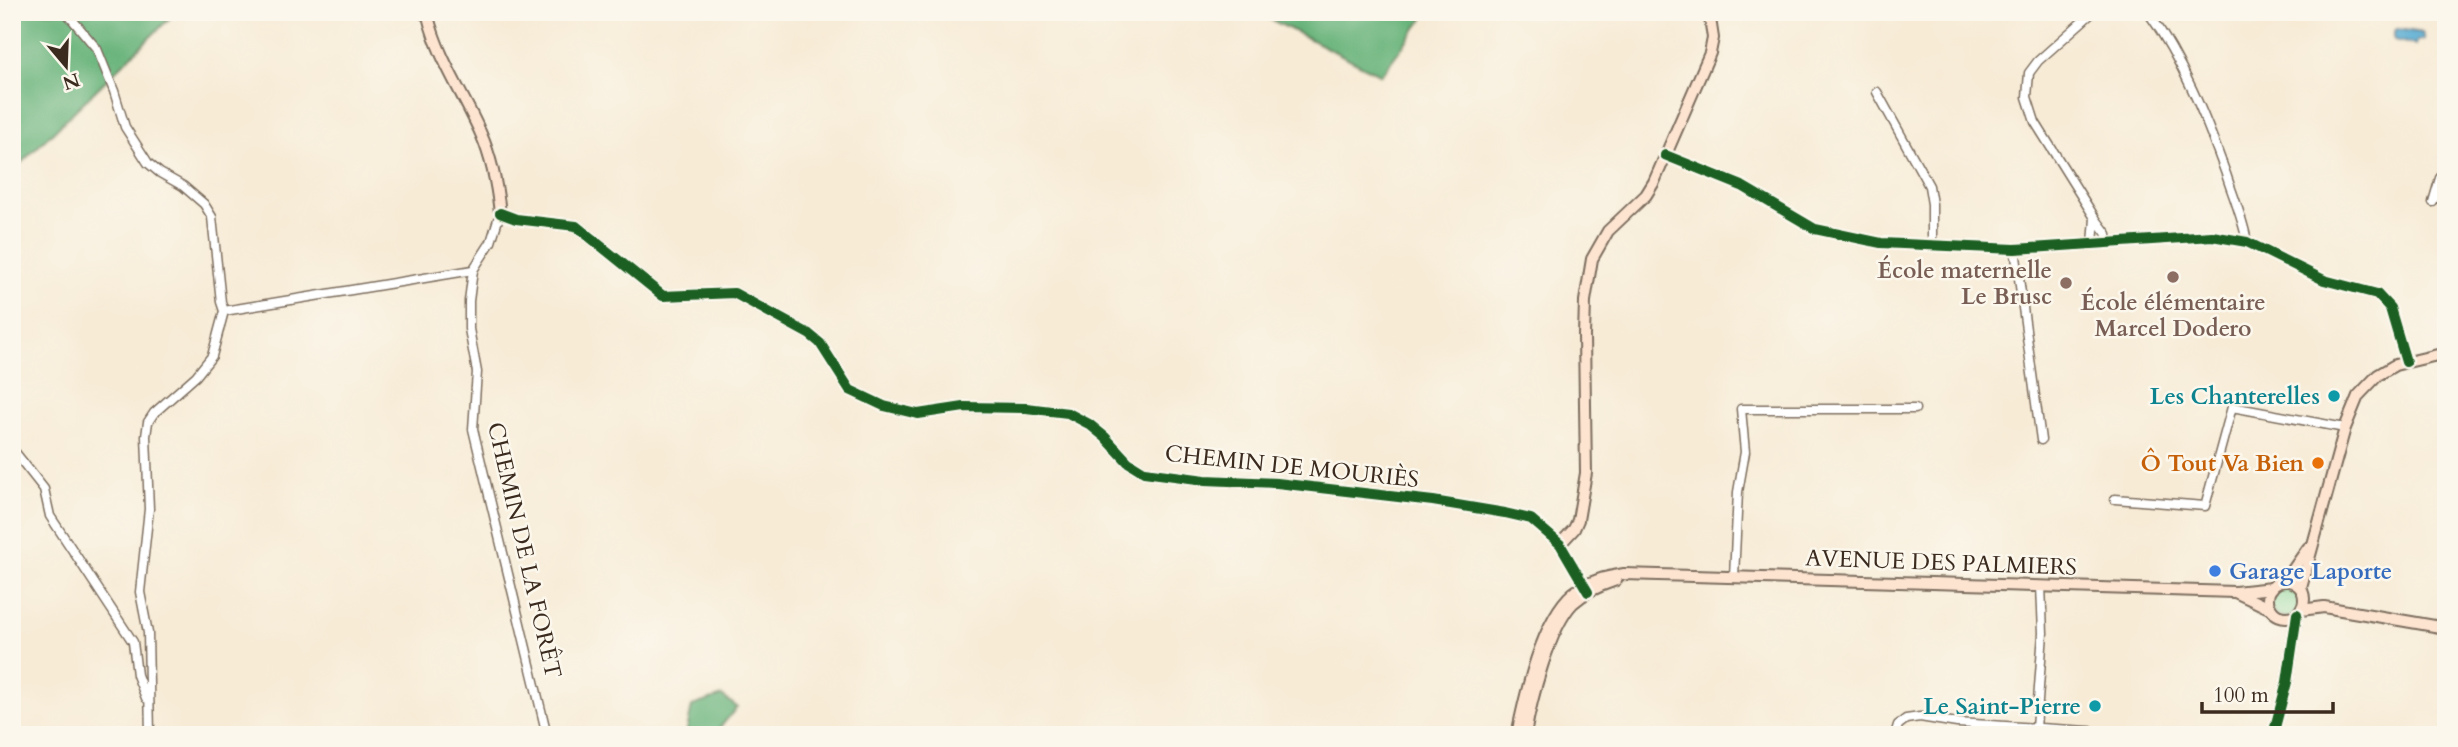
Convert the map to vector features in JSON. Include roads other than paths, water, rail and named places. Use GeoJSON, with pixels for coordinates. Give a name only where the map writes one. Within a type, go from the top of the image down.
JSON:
{"type":"FeatureCollection","features":[{"type":"Feature","properties":{"kind":"street"},"geometry":{"type":"LineString","coordinates":[[66,12],[97,49],[125,127],[148,163],[184,186],[204,204],[212,217],[224,311],[212,356],[197,376],[154,412],[148,422],[146,436],[149,509],[140,592],[148,633],[150,735]]}},
{"type":"Feature","properties":{"kind":"street"},"geometry":{"type":"LineString","coordinates":[[1560,544],[1574,529],[1578,520],[1586,473],[1584,336],[1585,301],[1592,259],[1608,231],[1646,195],[1665,155],[1710,53],[1713,38],[1709,12]]}},
{"type":"Feature","properties":{"kind":"street"},"geometry":{"type":"LineString","coordinates":[[2093,12],[2038,61],[2029,74],[2027,83],[2029,108],[2035,122],[2107,234],[2109,244]]}},
{"type":"Feature","properties":{"kind":"street"},"geometry":{"type":"LineString","coordinates":[[2148,12],[2176,58],[2204,115],[2247,242]]}},
{"type":"Feature","properties":{"kind":"street"},"geometry":{"type":"LineString","coordinates":[[426,13],[437,44],[482,137],[496,183],[500,213]]}},
{"type":"Feature","properties":{"kind":"street"},"geometry":{"type":"LineString","coordinates":[[1877,92],[1929,186],[1932,246]]}},
{"type":"Feature","properties":{"kind":"street"},"geometry":{"type":"LineString","coordinates":[[1665,155],[1742,187],[1815,229],[1881,243],[2015,249],[2212,236],[2247,242],[2324,280],[2377,294],[2390,308],[2406,362]]}},
{"type":"Feature","properties":{"kind":"street"},"geometry":{"type":"LineString","coordinates":[[2433,202],[2440,178],[2446,171]]}},
{"type":"Feature","properties":{"kind":"street","name":"CHEMIN DE LA FORÊT"},"geometry":{"type":"LineString","coordinates":[[500,213],[491,242],[472,270],[469,330],[477,372],[473,429],[547,735]]}},
{"type":"Feature","properties":{"kind":"street","name":"CHEMIN DE MOURIÈS"},"geometry":{"type":"LineString","coordinates":[[500,213],[516,219],[576,226],[663,296],[733,293],[809,334],[820,343],[850,390],[884,406],[918,414],[964,407],[1026,408],[1068,413],[1089,424],[1105,437],[1128,463],[1144,472],[1205,480],[1277,483],[1374,494],[1505,513],[1531,520],[1560,544],[1586,589]]}},
{"type":"Feature","properties":{"kind":"street"},"geometry":{"type":"LineString","coordinates":[[2093,244],[2095,218]]}},
{"type":"Feature","properties":{"kind":"street"},"geometry":{"type":"LineString","coordinates":[[2015,249],[2041,440]]}},
{"type":"Feature","properties":{"kind":"street"},"geometry":{"type":"LineString","coordinates":[[224,311],[472,270]]}},
{"type":"Feature","properties":{"kind":"street"},"geometry":{"type":"LineString","coordinates":[[2273,735],[2289,673],[2292,643],[2313,539],[2345,428],[2358,396],[2388,368],[2446,353]]}},
{"type":"Feature","properties":{"kind":"street"},"geometry":{"type":"LineString","coordinates":[[2115,499],[2205,506],[2232,407],[2345,428]]}},
{"type":"Feature","properties":{"kind":"street"},"geometry":{"type":"LineString","coordinates":[[1734,577],[1738,492],[1745,452],[1741,409],[1915,409]]}},
{"type":"Feature","properties":{"kind":"street"},"geometry":{"type":"LineString","coordinates":[[12,445],[44,489],[50,516],[133,642],[138,675],[148,705]]}},
{"type":"Feature","properties":{"kind":"street"},"geometry":{"type":"LineString","coordinates":[[2292,643],[2268,598],[2272,588],[2285,581],[2313,539]]}},
{"type":"Feature","properties":{"kind":"street","name":"AVENUE DES PALMIERS"},"geometry":{"type":"LineString","coordinates":[[1586,589],[1610,576],[1624,574],[2235,592],[2272,588]]}},
{"type":"Feature","properties":{"kind":"street"},"geometry":{"type":"LineString","coordinates":[[2285,581],[2297,584],[2303,592],[2324,607]]}},
{"type":"Feature","properties":{"kind":"street"},"geometry":{"type":"LineString","coordinates":[[2036,728],[2043,633],[2041,586]]}},
{"type":"Feature","properties":{"kind":"street"},"geometry":{"type":"LineString","coordinates":[[1517,735],[1527,691],[1555,616],[1566,600],[1586,589]]}},
{"type":"Feature","properties":{"kind":"street"},"geometry":{"type":"LineString","coordinates":[[1525,735],[1535,692],[1558,628],[1586,589]]}},
{"type":"Feature","properties":{"kind":"street","name":"AVENUE DES PALMIERS"},"geometry":{"type":"LineString","coordinates":[[2235,592],[2274,612]]}},
{"type":"Feature","properties":{"kind":"street"},"geometry":{"type":"LineString","coordinates":[[2274,612],[2287,617],[2324,607],[2446,628]]}},
{"type":"Feature","properties":{"kind":"street"},"geometry":{"type":"LineString","coordinates":[[1895,735],[1898,725],[1906,719],[1920,717],[1956,723],[2152,735]]}},
{"type":"Feature","properties":{"kind":"water"},"geometry":{"type":"Polygon","coordinates":[[[2397,29],[2422,33],[2424,39],[2417,41],[2416,45],[2394,40],[2394,31],[2397,29]]]}},
{"type":"Feature","properties":{"kind":"place","name":"École élémentaire Marcel Dodero"},"geometry":{"type":"Point","coordinates":[2173,277]}},
{"type":"Feature","properties":{"kind":"place","name":"École maternelle Le Brusc"},"geometry":{"type":"Point","coordinates":[2066,283]}},
{"type":"Feature","properties":{"kind":"place","name":"Les Chanterelles"},"geometry":{"type":"Point","coordinates":[2334,396]}},
{"type":"Feature","properties":{"kind":"place","name":"Ô Tout Va Bien"},"geometry":{"type":"Point","coordinates":[2318,463]}},
{"type":"Feature","properties":{"kind":"place","name":"Garage Laporte"},"geometry":{"type":"Point","coordinates":[2215,571]}},
{"type":"Feature","properties":{"kind":"place","name":"Le Saint-Pierre"},"geometry":{"type":"Point","coordinates":[2095,706]}}]}
